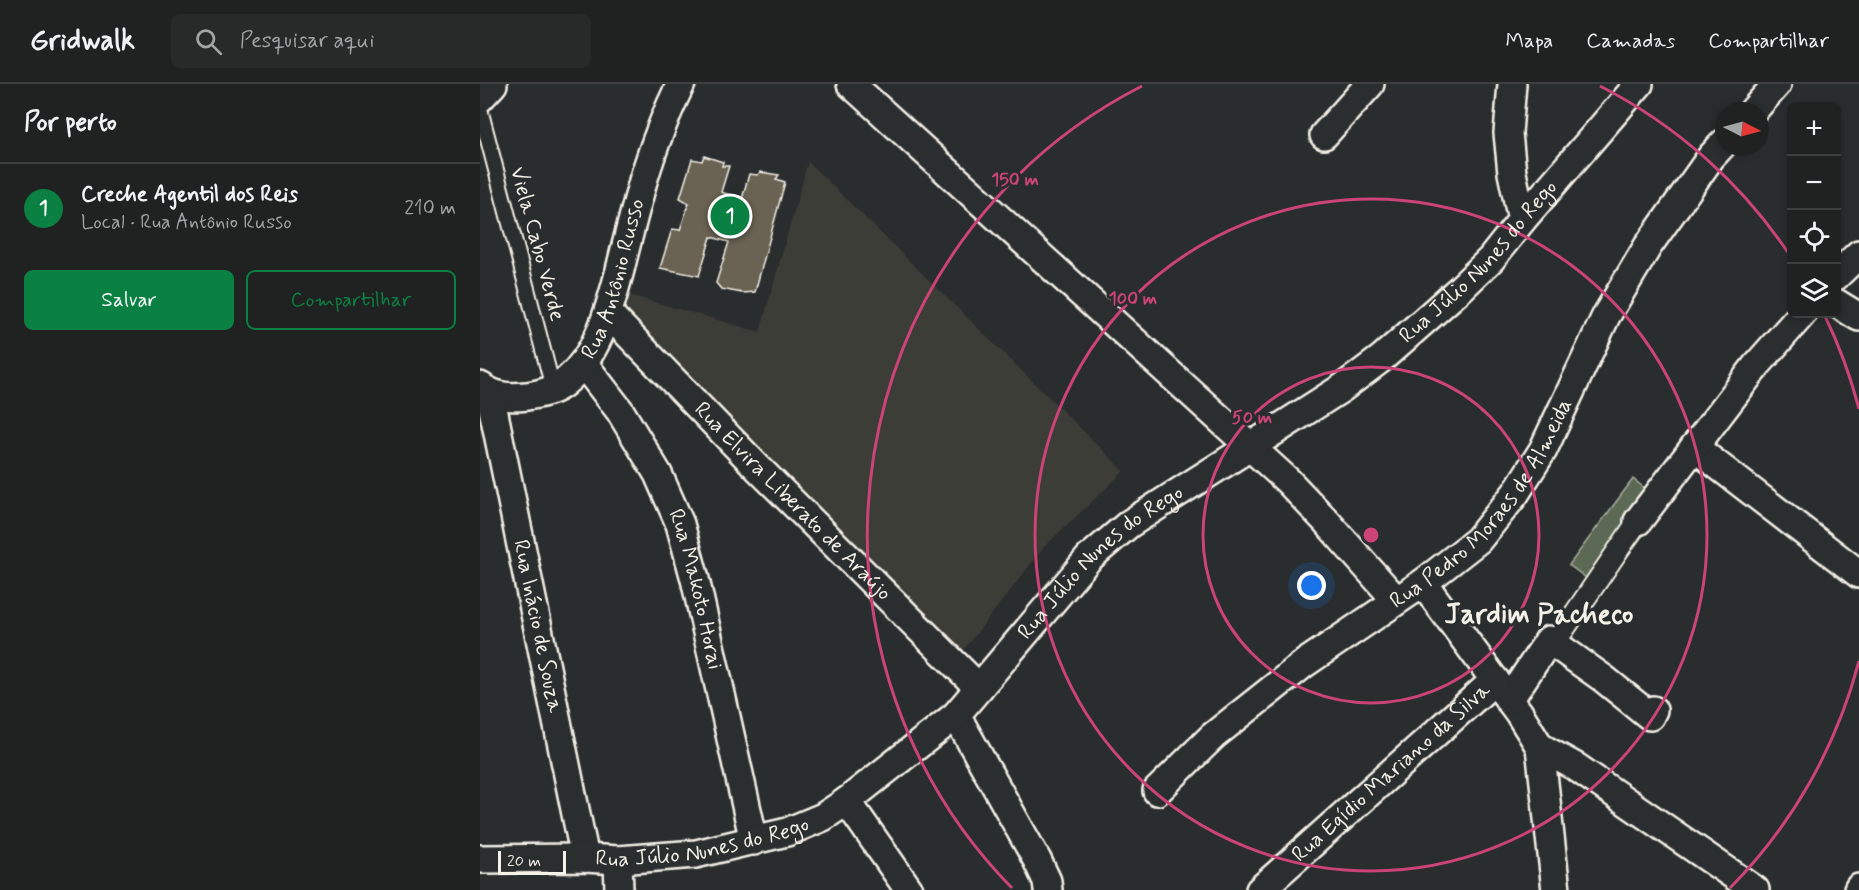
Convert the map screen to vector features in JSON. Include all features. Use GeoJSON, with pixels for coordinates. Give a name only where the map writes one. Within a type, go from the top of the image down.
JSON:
{"type":"FeatureCollection","features":[{"type":"Feature","properties":{"kind":"street"},"geometry":{"type":"LineString","coordinates":[[480,98],[494,84]]}},
{"type":"Feature","properties":{"kind":"street","name":"Rua Antônio Russo"},"geometry":{"type":"LineString","coordinates":[[485,390],[513,397],[542,394],[564,384],[584,363],[598,338],[608,313],[644,180],[668,108],[681,84]]}},
{"type":"Feature","properties":{"kind":"street"},"geometry":{"type":"LineString","coordinates":[[851,84],[1288,480],[1396,600]]}},
{"type":"Feature","properties":{"kind":"street"},"geometry":{"type":"LineString","coordinates":[[1324,135],[1370,84]]}},
{"type":"Feature","properties":{"kind":"street"},"geometry":{"type":"LineString","coordinates":[[1512,84],[1508,133],[1512,173],[1522,220]]}},
{"type":"Feature","properties":{"kind":"street","name":"Rua Júlio Nunes do Rego"},"geometry":{"type":"LineString","coordinates":[[480,859],[618,860],[696,854],[786,832],[822,817],[847,801],[956,715],[1089,558],[1129,524],[1342,388],[1382,358],[1460,289],[1491,259],[1639,84]]}},
{"type":"Feature","properties":{"kind":"street"},"geometry":{"type":"LineString","coordinates":[[1761,102],[1777,84]]}},
{"type":"Feature","properties":{"kind":"street","name":"Rua Pedro Moraes de Almeida"},"geometry":{"type":"LineString","coordinates":[[1157,791],[1213,736],[1305,663],[1423,583],[1478,540],[1515,494],[1543,450],[1612,306],[1648,246],[1715,154]]}},
{"type":"Feature","properties":{"kind":"street"},"geometry":{"type":"LineString","coordinates":[[1841,271],[1859,254]]}},
{"type":"Feature","properties":{"kind":"street"},"geometry":{"type":"LineString","coordinates":[[1841,306],[1859,318]]}},
{"type":"Feature","properties":{"kind":"street","name":"Rua Elvira Liberato de Araújo"},"geometry":{"type":"LineString","coordinates":[[608,313],[757,468],[980,688]]}},
{"type":"Feature","properties":{"kind":"street"},"geometry":{"type":"LineString","coordinates":[[1653,710],[1650,716],[1604,679],[1554,644],[1638,521],[1756,366],[1798,318]]}},
{"type":"Feature","properties":{"kind":"street","name":"Rua Makoto Horai"},"geometry":{"type":"LineString","coordinates":[[584,363],[620,411],[658,474],[680,524],[695,579],[754,841]]}},
{"type":"Feature","properties":{"kind":"street","name":"Rua Inácio de Souza"},"geometry":{"type":"LineString","coordinates":[[485,390],[585,858]]}},
{"type":"Feature","properties":{"kind":"street"},"geometry":{"type":"LineString","coordinates":[[1694,447],[1859,574]]}},
{"type":"Feature","properties":{"kind":"street"},"geometry":{"type":"LineString","coordinates":[[1423,583],[1502,690],[1540,747],[1596,780],[1755,890]]}},
{"type":"Feature","properties":{"kind":"street","name":"Rua Egídio Mariano da Silva"},"geometry":{"type":"LineString","coordinates":[[1260,890],[1502,690],[1549,640],[1554,644]]}},
{"type":"Feature","properties":{"kind":"street"},"geometry":{"type":"LineString","coordinates":[[956,715],[1037,860],[1047,881],[1048,890]]}},
{"type":"Feature","properties":{"kind":"street"},"geometry":{"type":"LineString","coordinates":[[1540,747],[1556,890]]}},
{"type":"Feature","properties":{"kind":"street"},"geometry":{"type":"LineString","coordinates":[[847,801],[909,890]]}},
{"type":"Feature","properties":{"kind":"street"},"geometry":{"type":"LineString","coordinates":[[618,860],[619,890]]}},
{"type":"Feature","properties":{"kind":"lane","name":"Viela Cabo Verde"},"geometry":{"type":"LineString","coordinates":[[480,109],[553,388]]}},
{"type":"Feature","properties":{"kind":"shaded area"},"geometry":{"type":"Polygon","coordinates":[[[808,162],[1124,471],[1045,546],[961,653],[617,311],[625,294],[760,332],[808,162]]]}},
{"type":"Feature","properties":{"kind":"green space"},"geometry":{"type":"Polygon","coordinates":[[[1633,479],[1666,505],[1602,590],[1569,565],[1633,479]]]}},
{"type":"Feature","properties":{"kind":"building"},"geometry":{"type":"Polygon","coordinates":[[[704,156],[723,162],[722,166],[729,166],[721,192],[742,199],[749,174],[758,175],[760,172],[779,175],[776,179],[785,182],[755,292],[742,293],[721,289],[716,283],[729,242],[711,237],[699,276],[660,268],[672,229],[680,230],[689,203],[680,198],[692,159],[702,161],[704,156]]]}},
{"type":"Feature","properties":{"kind":"place","name":"Creche Agentil dos Reis"},"geometry":{"type":"Point","coordinates":[730,216]}},
{"type":"Feature","properties":{"kind":"district","name":"Jardim Pacheco"},"geometry":{"type":"Point","coordinates":[1539,615]}}]}
